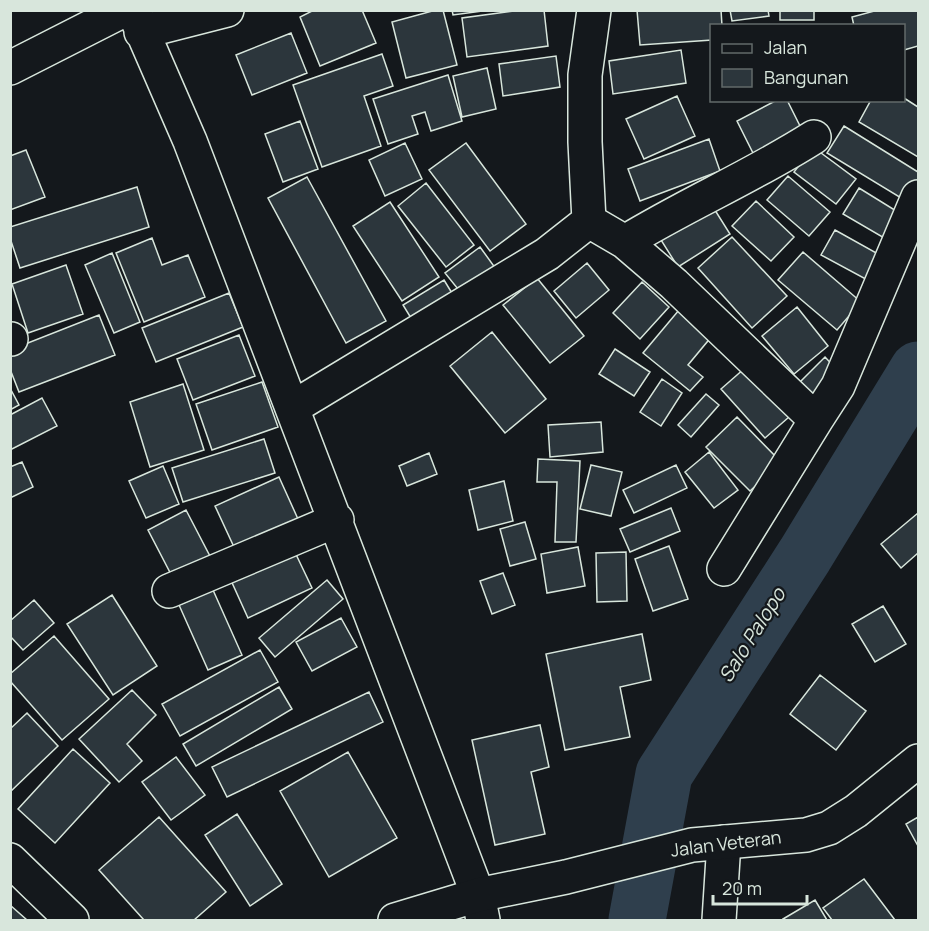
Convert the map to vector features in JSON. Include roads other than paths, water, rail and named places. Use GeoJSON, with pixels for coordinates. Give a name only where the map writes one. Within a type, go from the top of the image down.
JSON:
{"type":"FeatureCollection","features":[{"type":"Feature","properties":{"kind":"main road"},"geometry":{"type":"LineString","coordinates":[[10,69],[133,18],[227,10]]}},
{"type":"Feature","properties":{"kind":"main road"},"geometry":{"type":"LineString","coordinates":[[590,221],[585,142],[585,75],[594,10]]}},
{"type":"Feature","properties":{"kind":"main road"},"geometry":{"type":"LineString","coordinates":[[133,18],[190,141],[337,520],[481,908]]}},
{"type":"Feature","properties":{"kind":"main road"},"geometry":{"type":"LineString","coordinates":[[625,242],[665,217],[771,164],[814,137]]}},
{"type":"Feature","properties":{"kind":"main road"},"geometry":{"type":"LineString","coordinates":[[724,569],[838,386],[918,197]]}},
{"type":"Feature","properties":{"kind":"main road"},"geometry":{"type":"LineString","coordinates":[[292,408],[547,254],[590,221]]}},
{"type":"Feature","properties":{"kind":"main road"},"geometry":{"type":"LineString","coordinates":[[590,221],[625,242],[720,326],[816,420]]}},
{"type":"Feature","properties":{"kind":"main road"},"geometry":{"type":"LineString","coordinates":[[169,591],[337,520]]}},
{"type":"Feature","properties":{"kind":"main road","name":"Jalan Veteran"},"geometry":{"type":"LineString","coordinates":[[402,919],[481,908],[566,877],[708,843],[806,835],[829,828],[856,811],[918,761]]}},
{"type":"Feature","properties":{"kind":"main road"},"geometry":{"type":"LineString","coordinates":[[708,843],[719,921]]}},
{"type":"Feature","properties":{"kind":"main road"},"geometry":{"type":"LineString","coordinates":[[10,860],[72,921]]}},
{"type":"Feature","properties":{"kind":"waterway","name":"Salo Palopo"},"geometry":{"type":"LineString","coordinates":[[637,920],[664,774],[805,555],[918,370]]}}]}
